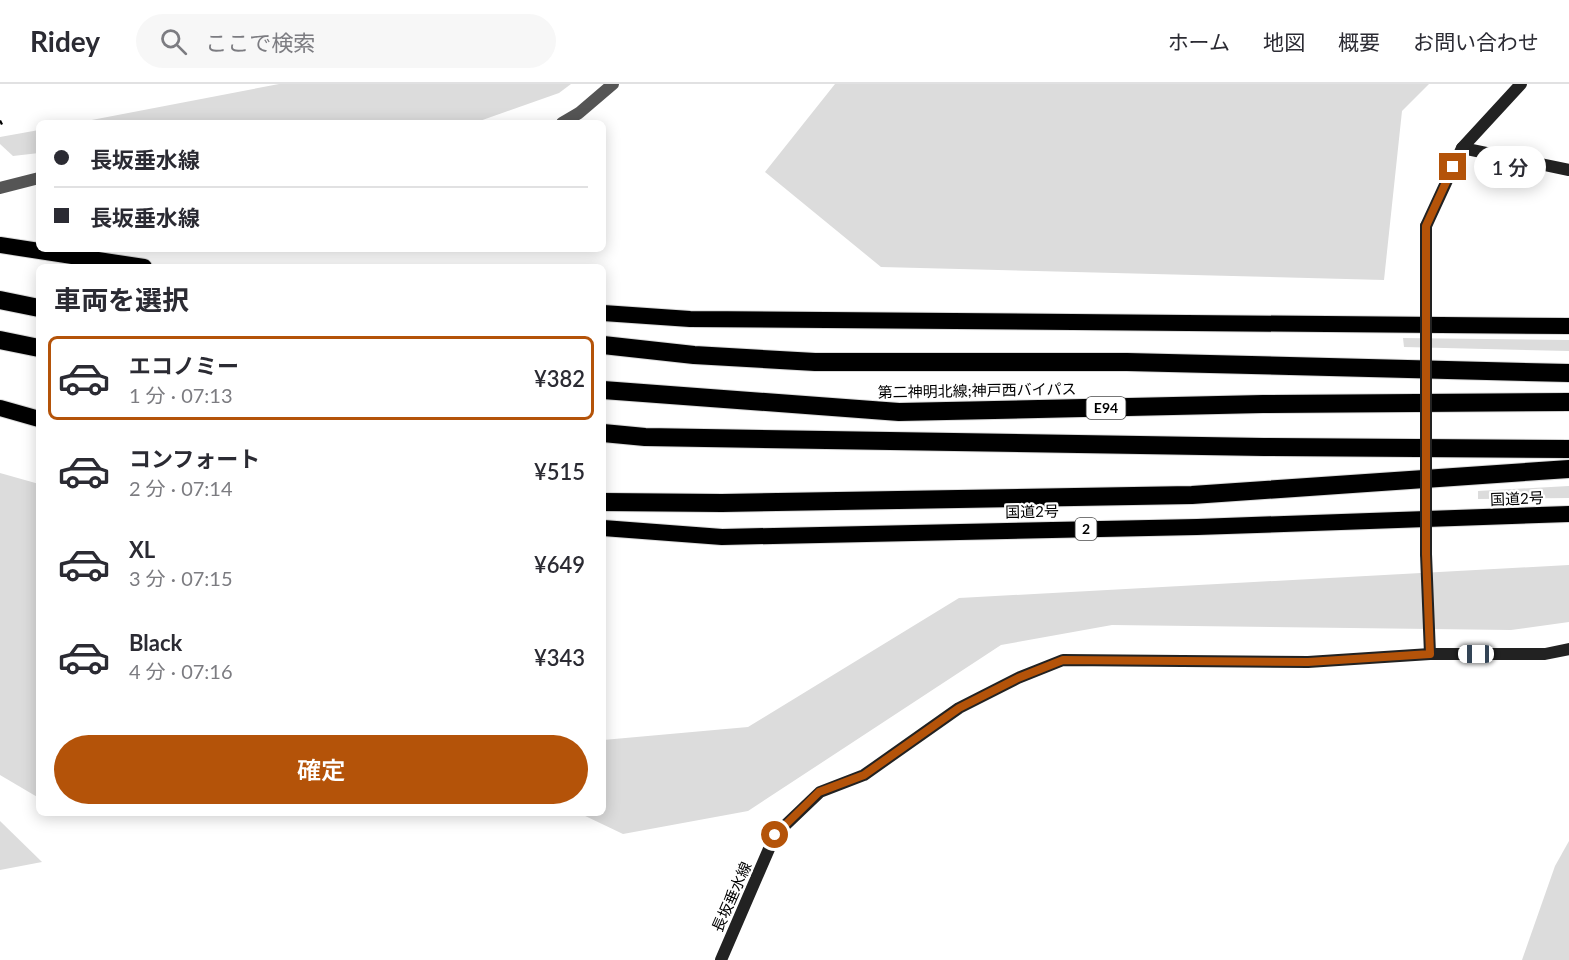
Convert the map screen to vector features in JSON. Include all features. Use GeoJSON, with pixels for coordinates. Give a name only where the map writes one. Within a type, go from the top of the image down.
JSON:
{"type":"FeatureCollection","features":[{"type":"Feature","properties":{"kind":"highway"},"geometry":{"type":"LineString","coordinates":[[0,245],[36,250]]}},
{"type":"Feature","properties":{"kind":"highway"},"geometry":{"type":"LineString","coordinates":[[46,252],[124,264]]}},
{"type":"Feature","properties":{"kind":"highway"},"geometry":{"type":"LineString","coordinates":[[0,300],[36,307]]}},
{"type":"Feature","properties":{"kind":"highway"},"geometry":{"type":"LineString","coordinates":[[606,313],[690,319],[1569,326]]}},
{"type":"Feature","properties":{"kind":"highway"},"geometry":{"type":"LineString","coordinates":[[0,340],[36,347]]}},
{"type":"Feature","properties":{"kind":"highway"},"geometry":{"type":"LineString","coordinates":[[606,345],[694,355],[815,362],[1127,362],[1569,373]]}},
{"type":"Feature","properties":{"kind":"highway","name":"第二神明北線;神戸西バイパス"},"geometry":{"type":"LineString","coordinates":[[606,390],[899,412],[1251,404],[1569,402]]}},
{"type":"Feature","properties":{"kind":"highway"},"geometry":{"type":"LineString","coordinates":[[0,408],[36,418]]}},
{"type":"Feature","properties":{"kind":"highway"},"geometry":{"type":"LineString","coordinates":[[606,433],[645,437],[1228,447],[1569,449]]}},
{"type":"Feature","properties":{"kind":"highway"},"geometry":{"type":"LineString","coordinates":[[606,502],[722,504],[1192,495],[1569,469]]}},
{"type":"Feature","properties":{"kind":"highway","name":"国道2号"},"geometry":{"type":"LineString","coordinates":[[606,528],[722,537],[1221,526],[1569,514]]}},
{"type":"Feature","properties":{"kind":"main road"},"geometry":{"type":"LineString","coordinates":[[1430,654],[1426,554],[1426,226],[1461,148],[1521,84]]}},
{"type":"Feature","properties":{"kind":"main road"},"geometry":{"type":"LineString","coordinates":[[1461,148],[1569,170]]}},
{"type":"Feature","properties":{"kind":"main road","name":"長坂垂水線"},"geometry":{"type":"LineString","coordinates":[[721,960],[775,835],[819,792],[864,775],[959,708],[1018,678],[1063,660],[1308,662],[1430,654],[1545,654],[1569,649]]}},
{"type":"Feature","properties":{"kind":"street"},"geometry":{"type":"LineString","coordinates":[[567,120],[579,113],[613,84]]}},
{"type":"Feature","properties":{"kind":"street"},"geometry":{"type":"LineString","coordinates":[[0,188],[36,179]]}},
{"type":"Feature","properties":{"kind":"shaded area"},"geometry":{"type":"Polygon","coordinates":[[[279,84],[571,84],[559,93],[482,120],[92,120],[279,84]]]}},
{"type":"Feature","properties":{"kind":"shaded area"},"geometry":{"type":"Polygon","coordinates":[[[835,84],[1429,84],[1402,111],[1384,280],[881,267],[765,172],[835,84]]]}},
{"type":"Feature","properties":{"kind":"shaded area"},"geometry":{"type":"Polygon","coordinates":[[[36,131],[36,153],[13,156],[0,144],[0,137],[36,131]]]}},
{"type":"Feature","properties":{"kind":"shaded area"},"geometry":{"type":"Polygon","coordinates":[[[1403,338],[1569,340],[1569,351],[1404,347],[1403,338]]]}},
{"type":"Feature","properties":{"kind":"shaded area"},"geometry":{"type":"Polygon","coordinates":[[[0,473],[36,483],[36,796],[0,775],[0,473]]]}},
{"type":"Feature","properties":{"kind":"shaded area"},"geometry":{"type":"Polygon","coordinates":[[[1569,486],[1569,498],[1478,499],[1478,491],[1569,486]]]}},
{"type":"Feature","properties":{"kind":"shaded area"},"geometry":{"type":"Polygon","coordinates":[[[1569,565],[1569,622],[1511,630],[1112,625],[1001,645],[748,811],[623,834],[585,816],[606,816],[606,740],[748,727],[959,598],[1569,565]]]}},
{"type":"Feature","properties":{"kind":"shaded area"},"geometry":{"type":"Polygon","coordinates":[[[0,821],[42,862],[0,870],[0,821]]]}},
{"type":"Feature","properties":{"kind":"shaded area"},"geometry":{"type":"Polygon","coordinates":[[[1569,841],[1569,960],[1522,960],[1555,866],[1569,841]]]}},
{"type":"Feature","properties":{"kind":"route"},"geometry":{"type":"LineString","coordinates":[[775,835],[819,792],[864,775],[959,708],[1018,678],[1063,660],[1308,662],[1430,654],[1426,554],[1426,226],[1453,167]]}}]}
